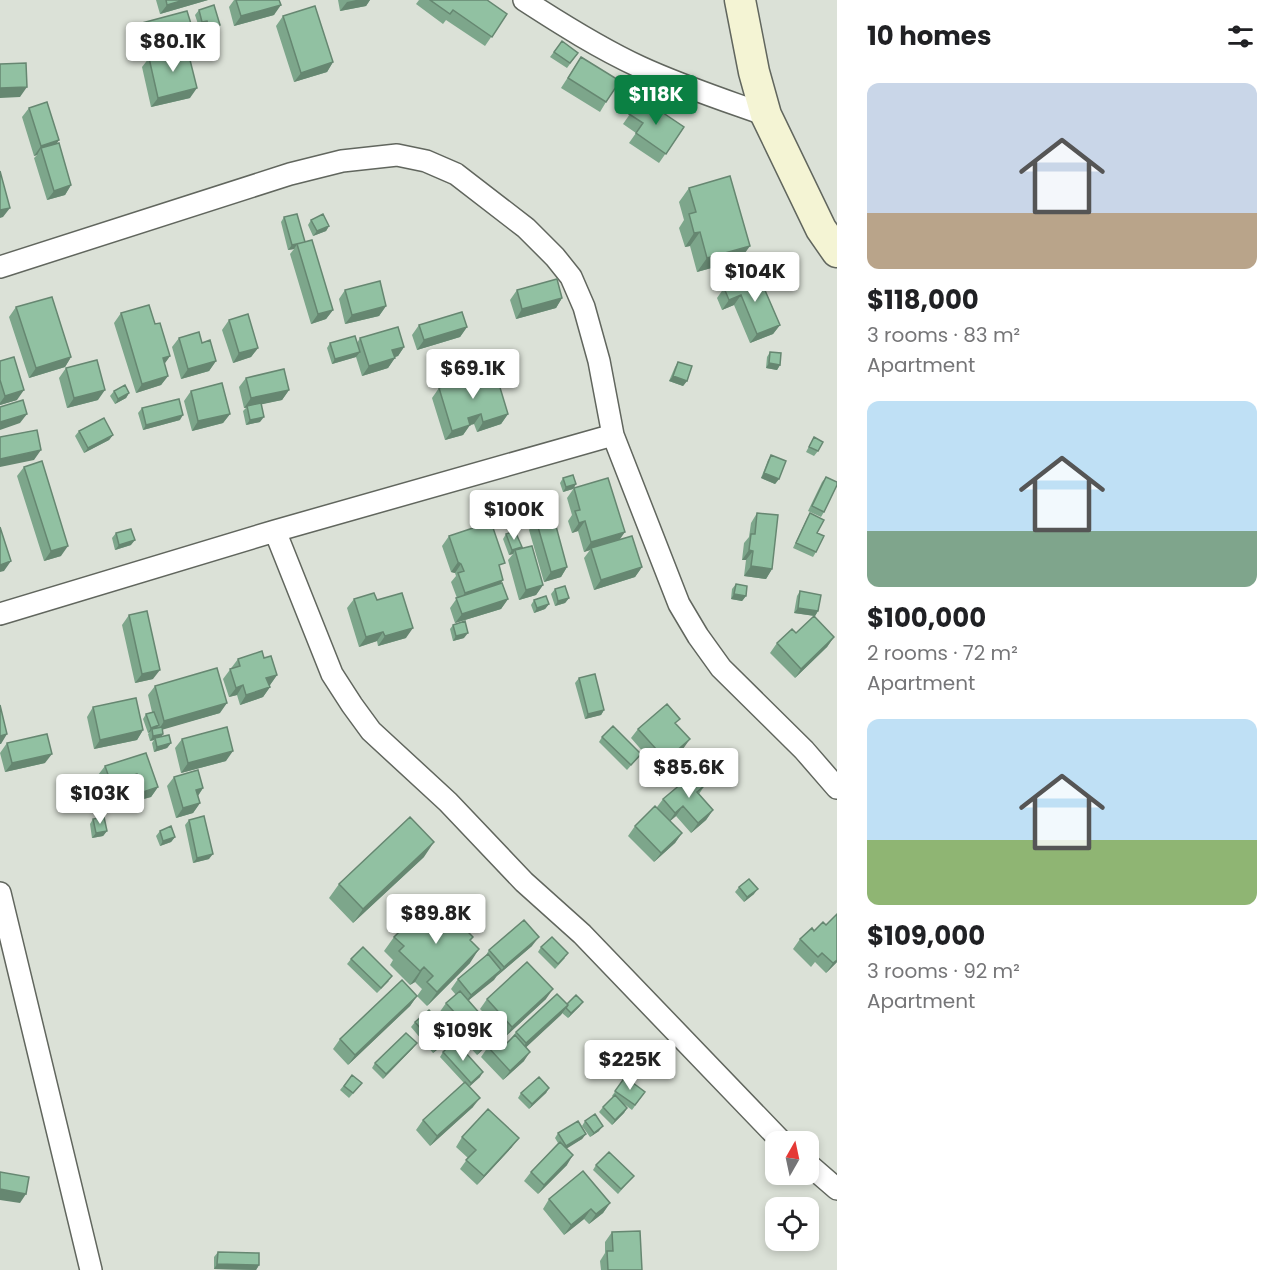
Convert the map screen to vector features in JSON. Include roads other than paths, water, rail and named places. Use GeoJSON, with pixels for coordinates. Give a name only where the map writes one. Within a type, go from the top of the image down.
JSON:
{"type":"FeatureCollection","features":[{"type":"Feature","properties":{"kind":"street"},"geometry":{"type":"LineString","coordinates":[[524,0],[563,26],[640,67],[766,115]]}},
{"type":"Feature","properties":{"kind":"street"},"geometry":{"type":"LineString","coordinates":[[740,0],[754,72],[766,115],[821,229],[837,252]]}},
{"type":"Feature","properties":{"kind":"street"},"geometry":{"type":"LineString","coordinates":[[0,267],[290,174],[342,161],[397,155],[426,161],[456,174],[533,235],[571,277],[584,307],[599,361],[613,435],[680,604],[698,636],[721,668],[804,750],[837,788]]}},
{"type":"Feature","properties":{"kind":"street"},"geometry":{"type":"LineString","coordinates":[[0,614],[275,531],[613,435]]}},
{"type":"Feature","properties":{"kind":"street"},"geometry":{"type":"LineString","coordinates":[[275,531],[332,674],[371,731],[448,802],[524,882],[582,934],[771,1131]]}},
{"type":"Feature","properties":{"kind":"street"},"geometry":{"type":"LineString","coordinates":[[0,893],[91,1270]]}},
{"type":"Feature","properties":{"kind":"street"},"geometry":{"type":"LineString","coordinates":[[819,1173],[837,1189]]}}]}
